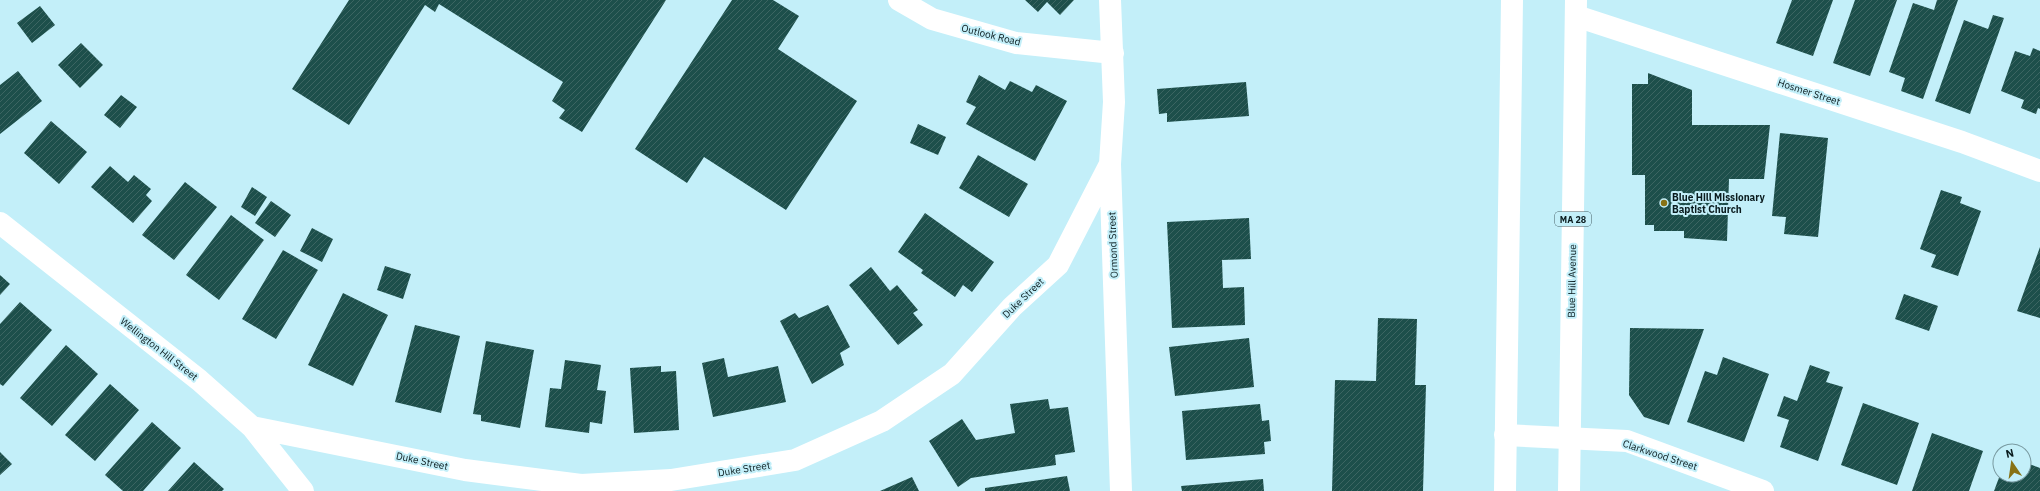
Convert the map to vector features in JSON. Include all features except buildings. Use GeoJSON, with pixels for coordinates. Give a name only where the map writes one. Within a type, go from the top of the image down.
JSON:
{"type":"FeatureCollection","features":[{"type":"Feature","properties":{"kind":"main road","name":"Outlook Road"},"geometry":{"type":"LineString","coordinates":[[899,0],[932,19],[1016,43],[1113,53]]}},
{"type":"Feature","properties":{"kind":"main road","name":"Ormond Street"},"geometry":{"type":"LineString","coordinates":[[1110,0],[1114,102],[1110,164],[1121,491]]}},
{"type":"Feature","properties":{"kind":"main road"},"geometry":{"type":"LineString","coordinates":[[1505,491],[1512,0]]}},
{"type":"Feature","properties":{"kind":"main road","name":"Hosmer Street"},"geometry":{"type":"LineString","coordinates":[[1576,8],[1962,142],[2040,171]]}},
{"type":"Feature","properties":{"kind":"main road","name":"Blue Hill Avenue"},"geometry":{"type":"LineString","coordinates":[[1569,491],[1576,8]]}},
{"type":"Feature","properties":{"kind":"main road","name":"Duke Street"},"geometry":{"type":"LineString","coordinates":[[252,427],[465,470],[582,485],[672,480],[795,460],[882,421],[952,374],[1012,307],[1058,265],[1110,164]]}},
{"type":"Feature","properties":{"kind":"main road","name":"Wellington Hill Street"},"geometry":{"type":"LineString","coordinates":[[0,223],[199,380],[252,427],[303,491]]}},
{"type":"Feature","properties":{"kind":"main road","name":"Clarkwood Street"},"geometry":{"type":"LineString","coordinates":[[1506,435],[1627,441],[1763,491]]}},
{"type":"Feature","properties":{"kind":"place","name":"Blue Hill Missionary Baptist Church"},"geometry":{"type":"Point","coordinates":[1664,203]}}]}
